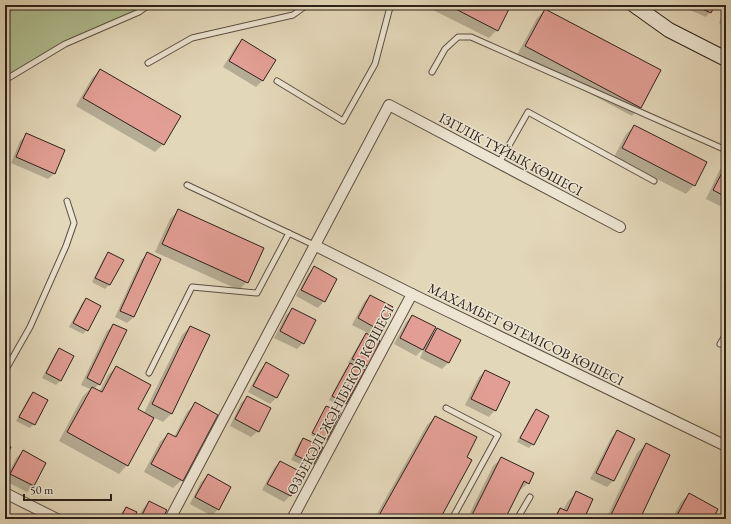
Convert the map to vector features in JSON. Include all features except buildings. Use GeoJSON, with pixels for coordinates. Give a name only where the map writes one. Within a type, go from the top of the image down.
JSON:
{"type":"FeatureCollection","features":[{"type":"Feature","properties":{"kind":"main road"},"geometry":{"type":"LineString","coordinates":[[634,5],[669,30],[726,59]]}},
{"type":"Feature","properties":{"kind":"street","name":"ІЗГІЛІК ТҰЙЫҚ КӨШЕСІ"},"geometry":{"type":"LineString","coordinates":[[314,245],[389,105],[620,227]]}},
{"type":"Feature","properties":{"kind":"street","name":"МАХАМБЕТ ӨТЕМІСОВ КӨШЕСІ"},"geometry":{"type":"LineString","coordinates":[[314,245],[726,446]]}},
{"type":"Feature","properties":{"kind":"street"},"geometry":{"type":"LineString","coordinates":[[170,519],[314,245]]}},
{"type":"Feature","properties":{"kind":"street","name":"ӨЗБЕКӘЛІ ЖӘНІБЕКОВ КӨШЕСІ"},"geometry":{"type":"LineString","coordinates":[[292,519],[412,294]]}},
{"type":"Feature","properties":{"kind":"street"},"geometry":{"type":"LineString","coordinates":[[5,493],[57,519]]}},
{"type":"Feature","properties":{"kind":"lane"},"geometry":{"type":"LineString","coordinates":[[5,80],[65,44],[139,12],[149,5]]}},
{"type":"Feature","properties":{"kind":"lane"},"geometry":{"type":"LineString","coordinates":[[148,64],[192,38],[293,15],[307,5]]}},
{"type":"Feature","properties":{"kind":"lane"},"geometry":{"type":"LineString","coordinates":[[277,81],[343,121],[376,64],[390,7],[388,5]]}},
{"type":"Feature","properties":{"kind":"lane"},"geometry":{"type":"LineString","coordinates":[[432,72],[446,49],[458,38],[471,37],[726,150]]}},
{"type":"Feature","properties":{"kind":"lane"},"geometry":{"type":"LineString","coordinates":[[500,163],[528,112],[654,181]]}},
{"type":"Feature","properties":{"kind":"lane"},"geometry":{"type":"LineString","coordinates":[[187,185],[314,245]]}},
{"type":"Feature","properties":{"kind":"lane"},"geometry":{"type":"LineString","coordinates":[[5,371],[30,327],[66,246],[74,223],[67,201]]}},
{"type":"Feature","properties":{"kind":"lane"},"geometry":{"type":"LineString","coordinates":[[149,373],[192,287],[257,293],[289,233]]}},
{"type":"Feature","properties":{"kind":"lane"},"geometry":{"type":"LineString","coordinates":[[720,344],[726,334]]}},
{"type":"Feature","properties":{"kind":"lane"},"geometry":{"type":"LineString","coordinates":[[446,408],[498,435],[452,519]]}},
{"type":"Feature","properties":{"kind":"lane"},"geometry":{"type":"LineString","coordinates":[[517,519],[530,497]]}},
{"type":"Feature","properties":{"kind":"green space"},"geometry":{"type":"Polygon","coordinates":[[[5,5],[149,5],[65,44],[5,80],[5,5]]]}}]}
